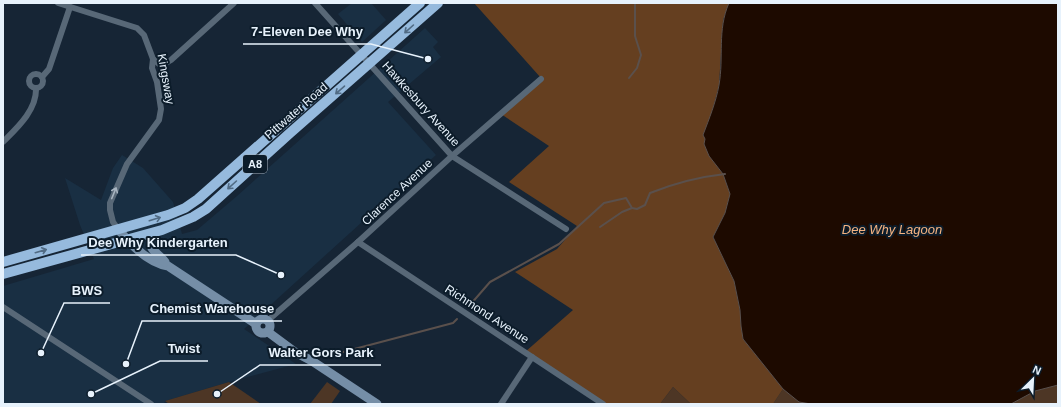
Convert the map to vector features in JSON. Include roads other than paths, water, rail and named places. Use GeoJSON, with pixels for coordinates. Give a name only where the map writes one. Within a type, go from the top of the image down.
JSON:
{"type":"FeatureCollection","features":[{"type":"Feature","properties":{"kind":"highway","name":"Pittwater Road"},"geometry":{"type":"LineString","coordinates":[[3,262],[168,215],[186,208],[420,3]]}},
{"type":"Feature","properties":{"kind":"highway","name":"Pittwater Road"},"geometry":{"type":"LineString","coordinates":[[3,274],[156,232],[193,217],[206,209],[438,3]]}},
{"type":"Feature","properties":{"kind":"main road"},"geometry":{"type":"LineString","coordinates":[[118,229],[133,247],[161,265],[168,266]]}},
{"type":"Feature","properties":{"kind":"main road"},"geometry":{"type":"LineString","coordinates":[[156,232],[152,238],[152,249],[168,266],[256,324],[256,329],[259,332],[263,334],[268,332]]}},
{"type":"Feature","properties":{"kind":"main road"},"geometry":{"type":"LineString","coordinates":[[256,324],[261,319],[268,321],[270,326],[268,332]]}},
{"type":"Feature","properties":{"kind":"main road"},"geometry":{"type":"LineString","coordinates":[[268,332],[295,352],[312,361],[377,404]]}},
{"type":"Feature","properties":{"kind":"street","name":"Kingsway"},"geometry":{"type":"LineString","coordinates":[[58,3],[137,28],[144,35],[153,59],[152,68],[159,95],[159,120],[127,164],[110,203],[113,222],[118,229]]}},
{"type":"Feature","properties":{"kind":"street"},"geometry":{"type":"LineString","coordinates":[[153,59],[159,64],[166,63],[234,3]]}},
{"type":"Feature","properties":{"kind":"street","name":"Hawkesbury Avenue"},"geometry":{"type":"LineString","coordinates":[[314,3],[452,156],[566,229]]}},
{"type":"Feature","properties":{"kind":"street"},"geometry":{"type":"LineString","coordinates":[[42,76],[49,69],[70,7]]}},
{"type":"Feature","properties":{"kind":"street"},"geometry":{"type":"LineString","coordinates":[[36,88],[30,85],[30,77],[37,73],[42,76]]}},
{"type":"Feature","properties":{"kind":"street"},"geometry":{"type":"LineString","coordinates":[[36,88],[40,87],[43,83],[42,76]]}},
{"type":"Feature","properties":{"kind":"street","name":"Clarence Avenue"},"geometry":{"type":"LineString","coordinates":[[268,321],[358,242],[452,156],[541,79]]}},
{"type":"Feature","properties":{"kind":"street"},"geometry":{"type":"LineString","coordinates":[[3,142],[29,113],[36,94],[36,88]]}},
{"type":"Feature","properties":{"kind":"street","name":"Richmond Avenue"},"geometry":{"type":"LineString","coordinates":[[358,242],[603,404]]}},
{"type":"Feature","properties":{"kind":"street"},"geometry":{"type":"LineString","coordinates":[[3,307],[150,404]]}},
{"type":"Feature","properties":{"kind":"street"},"geometry":{"type":"LineString","coordinates":[[501,404],[532,357]]}},
{"type":"Feature","properties":{"kind":"water","name":"Dee Why Lagoon"},"geometry":{"type":"Polygon","coordinates":[[[729,3],[1058,3],[1058,385],[1035,391],[1011,404],[811,404],[799,402],[783,389],[743,339],[740,310],[734,281],[713,237],[725,213],[730,194],[723,174],[709,156],[704,144],[705,139],[703,135],[719,85],[723,23],[729,3]]]}},
{"type":"Feature","properties":{"kind":"waterway"},"geometry":{"type":"LineString","coordinates":[[629,78],[637,68],[641,55],[635,36],[635,3]]}},
{"type":"Feature","properties":{"kind":"waterway"},"geometry":{"type":"LineString","coordinates":[[470,305],[490,282],[559,244],[604,203],[626,198],[632,208],[637,209],[645,205],[650,193],[687,181],[725,174]]}},
{"type":"Feature","properties":{"kind":"waterway"},"geometry":{"type":"LineString","coordinates":[[600,227],[622,212],[632,208]]}},
{"type":"Feature","properties":{"kind":"waterway"},"geometry":{"type":"LineString","coordinates":[[324,357],[453,323],[457,319]]}},
{"type":"Feature","properties":{"kind":"place","name":"7-Eleven Dee Why"},"geometry":{"type":"Point","coordinates":[428,59]}},
{"type":"Feature","properties":{"kind":"place","name":"Dee Why Kindergarten"},"geometry":{"type":"Point","coordinates":[281,275]}},
{"type":"Feature","properties":{"kind":"place","name":"BWS"},"geometry":{"type":"Point","coordinates":[41,353]}},
{"type":"Feature","properties":{"kind":"place","name":"Chemist Warehouse"},"geometry":{"type":"Point","coordinates":[126,364]}},
{"type":"Feature","properties":{"kind":"place","name":"Twist"},"geometry":{"type":"Point","coordinates":[91,394]}},
{"type":"Feature","properties":{"kind":"place","name":"Walter Gors Park"},"geometry":{"type":"Point","coordinates":[217,394]}}]}
